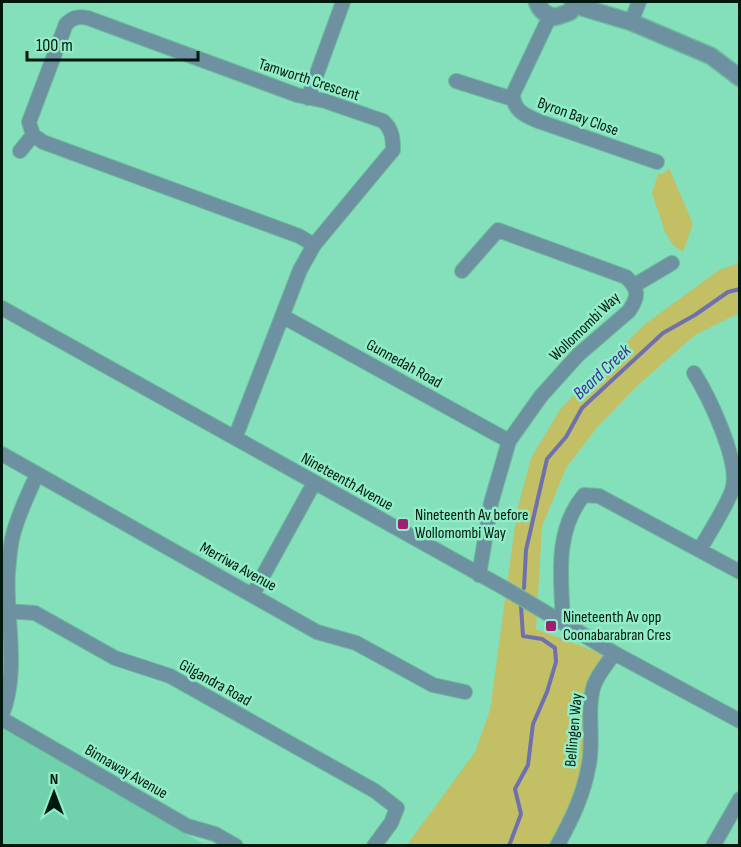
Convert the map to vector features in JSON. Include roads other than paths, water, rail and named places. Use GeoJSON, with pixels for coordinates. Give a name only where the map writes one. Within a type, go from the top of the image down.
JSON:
{"type":"FeatureCollection","features":[{"type":"Feature","properties":{"kind":"street"},"geometry":{"type":"LineString","coordinates":[[77,2],[80,16],[66,24],[29,122],[33,135],[43,142],[298,236],[314,245]]}},
{"type":"Feature","properties":{"kind":"street"},"geometry":{"type":"LineString","coordinates":[[308,98],[343,2]]}},
{"type":"Feature","properties":{"kind":"street"},"geometry":{"type":"LineString","coordinates":[[537,2],[540,9],[550,16],[566,15],[575,3],[631,22],[711,56],[740,78]]}},
{"type":"Feature","properties":{"kind":"street"},"geometry":{"type":"LineString","coordinates":[[631,22],[639,2]]}},
{"type":"Feature","properties":{"kind":"street","name":"Tamworth Crescent"},"geometry":{"type":"LineString","coordinates":[[80,16],[297,95],[325,101],[383,121],[389,127],[393,150],[314,245],[300,270],[235,438]]}},
{"type":"Feature","properties":{"kind":"street","name":"Byron Bay Close"},"geometry":{"type":"LineString","coordinates":[[550,16],[516,86],[513,99],[516,107],[522,114],[657,162]]}},
{"type":"Feature","properties":{"kind":"street"},"geometry":{"type":"LineString","coordinates":[[456,81],[513,99]]}},
{"type":"Feature","properties":{"kind":"street"},"geometry":{"type":"LineString","coordinates":[[20,151],[33,135]]}},
{"type":"Feature","properties":{"kind":"street","name":"Wollomombi Way"},"geometry":{"type":"LineString","coordinates":[[462,271],[498,230],[626,277],[635,285],[637,293],[629,311],[578,355],[541,396],[509,441],[491,503],[479,575]]}},
{"type":"Feature","properties":{"kind":"street"},"geometry":{"type":"LineString","coordinates":[[635,285],[672,263]]}},
{"type":"Feature","properties":{"kind":"street","name":"Nineteenth Avenue"},"geometry":{"type":"LineString","coordinates":[[2,308],[740,722]]}},
{"type":"Feature","properties":{"kind":"street","name":"Gunnedah Road"},"geometry":{"type":"LineString","coordinates":[[282,316],[509,441]]}},
{"type":"Feature","properties":{"kind":"street"},"geometry":{"type":"LineString","coordinates":[[694,373],[706,392],[730,454],[734,476],[733,490],[700,549]]}},
{"type":"Feature","properties":{"kind":"street","name":"Merriwa Avenue"},"geometry":{"type":"LineString","coordinates":[[2,454],[317,632],[356,643],[433,685],[465,692]]}},
{"type":"Feature","properties":{"kind":"street"},"geometry":{"type":"LineString","coordinates":[[2,715],[9,697],[12,663],[8,611],[13,534],[37,474]]}},
{"type":"Feature","properties":{"kind":"street"},"geometry":{"type":"LineString","coordinates":[[252,594],[314,483]]}},
{"type":"Feature","properties":{"kind":"street"},"geometry":{"type":"LineString","coordinates":[[563,622],[560,554],[573,508],[584,495],[599,496],[740,572]]}},
{"type":"Feature","properties":{"kind":"street","name":"Gilgandra Road"},"geometry":{"type":"LineString","coordinates":[[8,611],[35,613],[115,658],[170,676],[375,791],[397,808],[391,823],[374,846]]}},
{"type":"Feature","properties":{"kind":"street","name":"Bellingen Way"},"geometry":{"type":"LineString","coordinates":[[557,846],[579,806],[589,765],[592,742],[591,703],[594,684],[614,653]]}},
{"type":"Feature","properties":{"kind":"street","name":"Binnaway Avenue"},"geometry":{"type":"LineString","coordinates":[[2,719],[187,826],[215,834],[236,846]]}},
{"type":"Feature","properties":{"kind":"street"},"geometry":{"type":"LineString","coordinates":[[713,846],[740,799]]}},
{"type":"Feature","properties":{"kind":"waterway","name":"Beard Creek"},"geometry":{"type":"LineString","coordinates":[[524,588],[526,550],[547,459],[566,437],[582,408],[663,333],[695,315],[728,292],[740,289]]}},
{"type":"Feature","properties":{"kind":"waterway","name":"Beard Creek"},"geometry":{"type":"LineString","coordinates":[[509,846],[521,814],[515,789],[528,765],[533,724],[547,692],[556,662],[555,648],[542,639],[523,636],[521,606]]}},
{"type":"Feature","properties":{"kind":"place","name":"Nineteenth Av before Wollomombi Way"},"geometry":{"type":"Point","coordinates":[403,524]}},
{"type":"Feature","properties":{"kind":"place","name":"Nineteenth Av opp Coonabarabran Cres"},"geometry":{"type":"Point","coordinates":[551,626]}}]}
